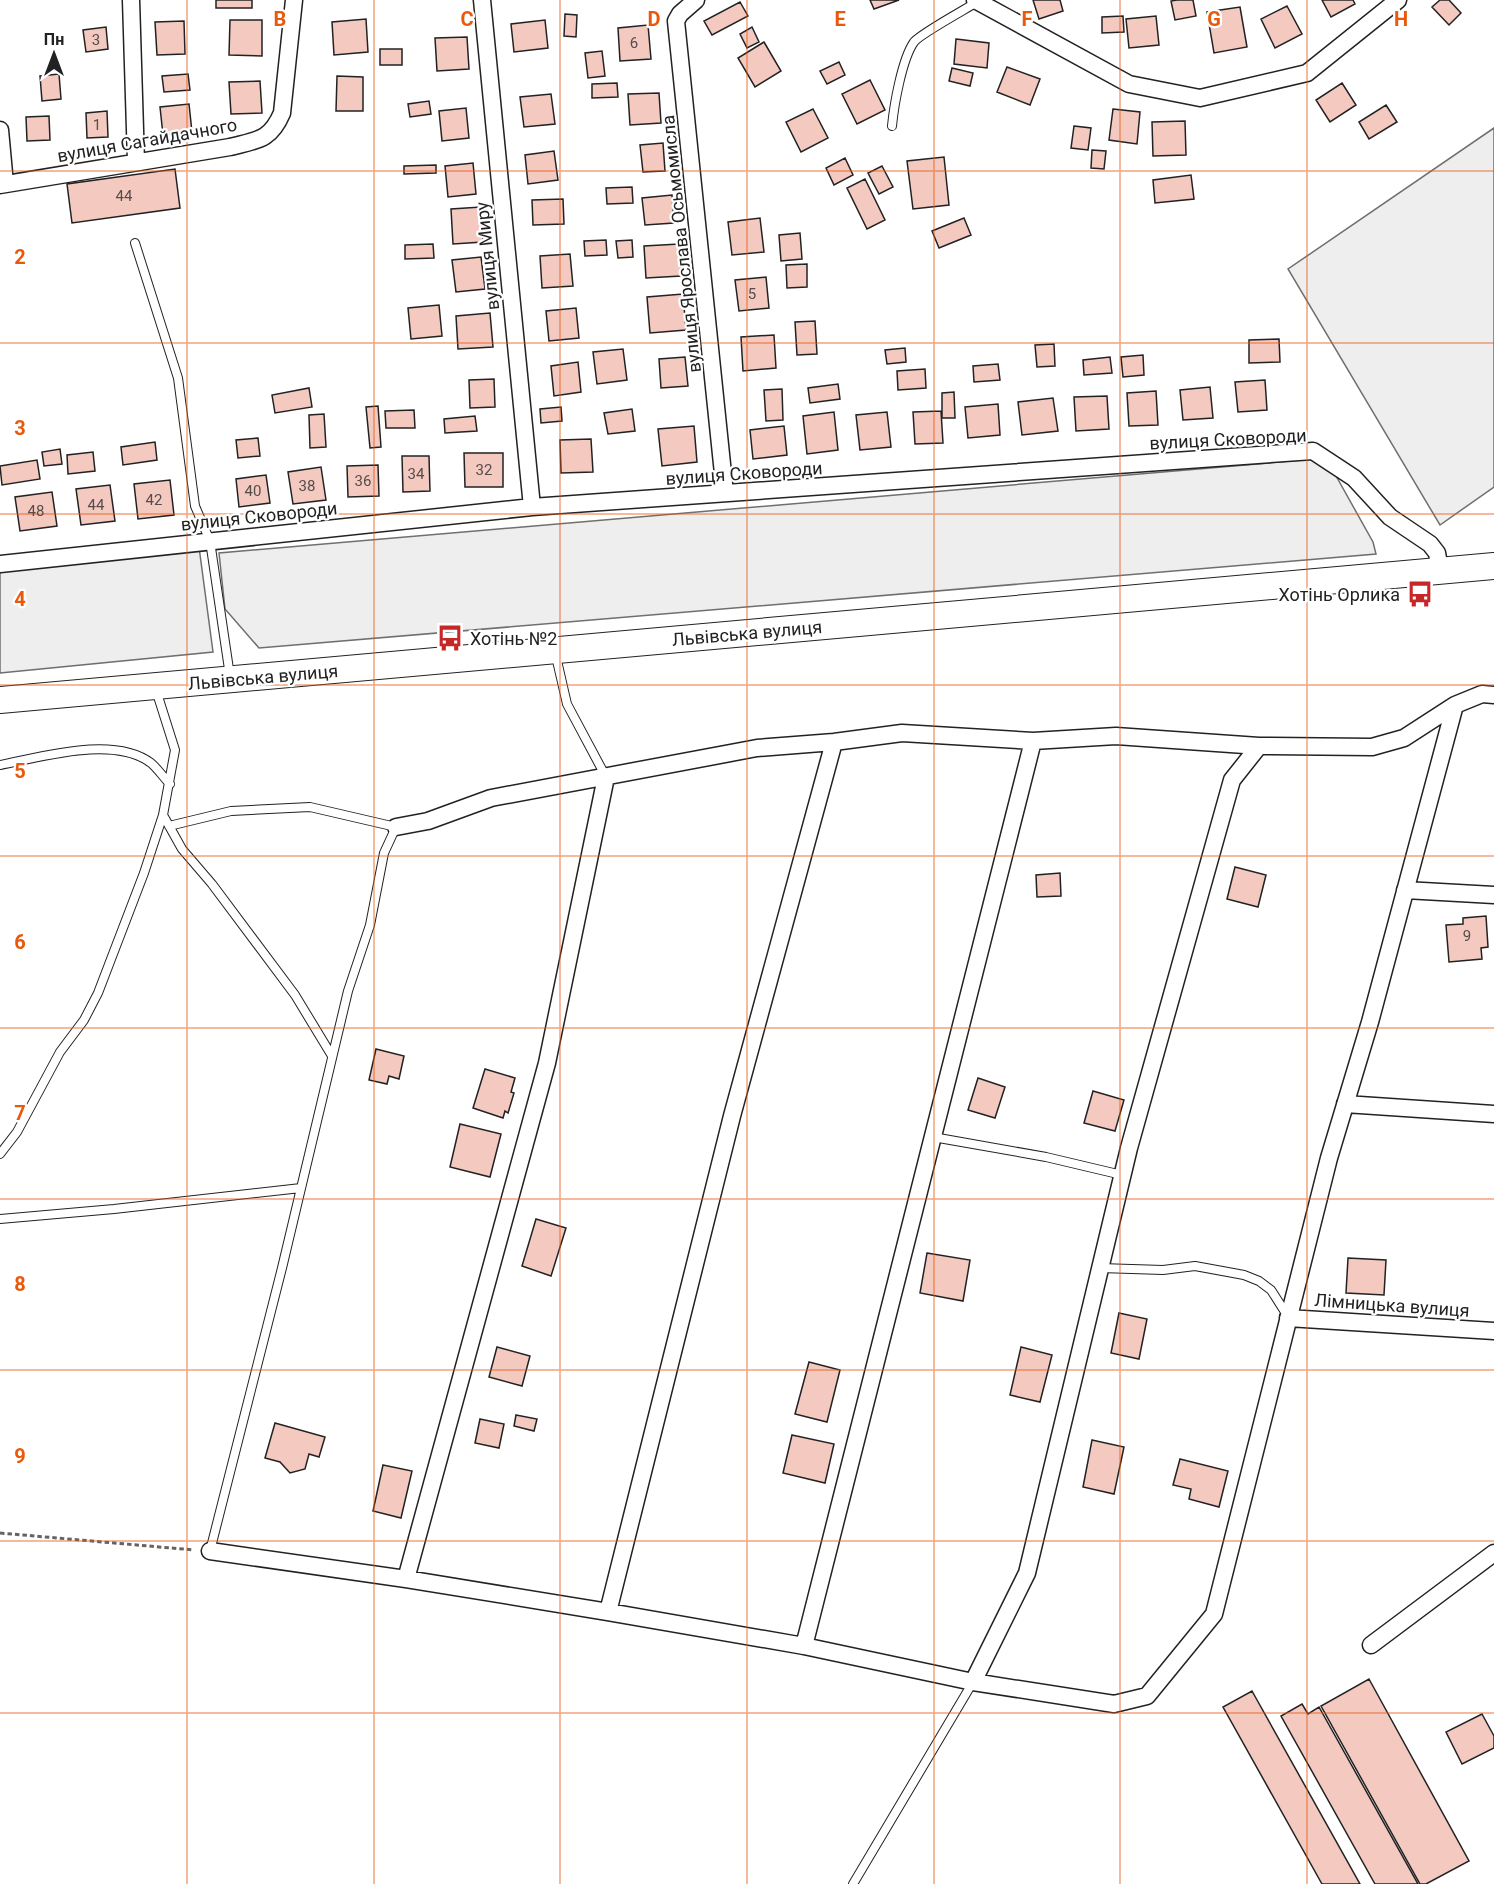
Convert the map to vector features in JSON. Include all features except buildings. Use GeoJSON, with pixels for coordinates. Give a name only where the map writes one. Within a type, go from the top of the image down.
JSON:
{"type":"FeatureCollection","features":[{"type":"Feature","properties":{"kind":"main road","name":"Львівська вулиця"},"geometry":{"type":"LineString","coordinates":[[0,700],[1494,566]]}},
{"type":"Feature","properties":{"kind":"street"},"geometry":{"type":"LineString","coordinates":[[131,0],[136,162]]}},
{"type":"Feature","properties":{"kind":"street","name":"вулиця Сагайдачного"},"geometry":{"type":"LineString","coordinates":[[3,184],[230,147],[260,139],[276,128],[282,113],[294,0]]}},
{"type":"Feature","properties":{"kind":"street","name":"вулиця Миру"},"geometry":{"type":"LineString","coordinates":[[482,0],[532,507]]}},
{"type":"Feature","properties":{"kind":"street","name":"вулиця Ярослава Осьмомисла"},"geometry":{"type":"LineString","coordinates":[[696,0],[680,14],[676,21],[725,493]]}},
{"type":"Feature","properties":{"kind":"street"},"geometry":{"type":"LineString","coordinates":[[976,1],[1129,84],[1200,98],[1307,73],[1398,0]]}},
{"type":"Feature","properties":{"kind":"street"},"geometry":{"type":"LineString","coordinates":[[0,130],[3,184]]}},
{"type":"Feature","properties":{"kind":"street","name":"вулиця Сковороди"},"geometry":{"type":"LineString","coordinates":[[0,564],[532,507],[1313,451],[1354,478],[1390,516],[1430,544],[1437,553],[1440,570]]}},
{"type":"Feature","properties":{"kind":"street"},"geometry":{"type":"LineString","coordinates":[[396,827],[428,821],[491,798],[757,748],[902,734],[1033,741],[1116,735],[1259,746],[1372,747],[1404,738],[1455,705],[1482,694],[1494,695]]}},
{"type":"Feature","properties":{"kind":"street"},"geometry":{"type":"LineString","coordinates":[[210,1551],[406,1579],[608,1612],[804,1646],[973,1682],[1114,1704],[1147,1696],[1214,1614],[1329,1158],[1370,1022],[1455,705]]}},
{"type":"Feature","properties":{"kind":"street"},"geometry":{"type":"LineString","coordinates":[[804,1646],[1033,741]]}},
{"type":"Feature","properties":{"kind":"street"},"geometry":{"type":"LineString","coordinates":[[608,1612],[732,1116],[834,742]]}},
{"type":"Feature","properties":{"kind":"street"},"geometry":{"type":"LineString","coordinates":[[973,1682],[1027,1573],[1122,1175],[1232,780],[1259,746]]}},
{"type":"Feature","properties":{"kind":"street"},"geometry":{"type":"LineString","coordinates":[[406,1579],[547,1063],[606,777]]}},
{"type":"Feature","properties":{"kind":"street"},"geometry":{"type":"LineString","coordinates":[[1405,890],[1494,895]]}},
{"type":"Feature","properties":{"kind":"street"},"geometry":{"type":"LineString","coordinates":[[1345,1104],[1494,1114]]}},
{"type":"Feature","properties":{"kind":"street","name":"Лімницька вулиця"},"geometry":{"type":"LineString","coordinates":[[1288,1318],[1494,1331]]}},
{"type":"Feature","properties":{"kind":"street"},"geometry":{"type":"LineString","coordinates":[[1371,1645],[1494,1553]]}},
{"type":"Feature","properties":{"kind":"lane"},"geometry":{"type":"LineString","coordinates":[[892,126],[894,105],[915,40],[976,1]]}},
{"type":"Feature","properties":{"kind":"lane"},"geometry":{"type":"LineString","coordinates":[[135,243],[178,378],[195,506],[210,540],[231,680]]}},
{"type":"Feature","properties":{"kind":"lane"},"geometry":{"type":"LineString","coordinates":[[555,649],[567,704],[606,777]]}},
{"type":"Feature","properties":{"kind":"lane"},"geometry":{"type":"LineString","coordinates":[[0,1154],[17,1132],[60,1052],[84,1020],[98,993],[164,815],[175,750],[155,686]]}},
{"type":"Feature","properties":{"kind":"lane"},"geometry":{"type":"LineString","coordinates":[[0,765],[88,750],[114,749],[151,763],[170,784]]}},
{"type":"Feature","properties":{"kind":"lane"},"geometry":{"type":"LineString","coordinates":[[170,826],[231,811],[310,807],[396,827],[384,854],[369,925],[348,991],[210,1551]]}},
{"type":"Feature","properties":{"kind":"lane"},"geometry":{"type":"LineString","coordinates":[[164,815],[182,849],[212,884],[295,995],[333,1056]]}},
{"type":"Feature","properties":{"kind":"lane"},"geometry":{"type":"LineString","coordinates":[[933,1137],[1046,1157],[1122,1175]]}},
{"type":"Feature","properties":{"kind":"lane"},"geometry":{"type":"LineString","coordinates":[[0,1219],[301,1188]]}},
{"type":"Feature","properties":{"kind":"lane"},"geometry":{"type":"LineString","coordinates":[[1100,1268],[1163,1270],[1195,1266],[1244,1275],[1259,1281],[1271,1290],[1288,1318]]}},
{"type":"Feature","properties":{"kind":"lane"},"geometry":{"type":"LineString","coordinates":[[853,1884],[973,1682]]}},
{"type":"Feature","properties":{"kind":"path"},"geometry":{"type":"LineString","coordinates":[[0,1533],[210,1551]]}},
{"type":"Feature","properties":{"kind":"shaded area"},"geometry":{"type":"Polygon","coordinates":[[[1494,128],[1494,487],[1440,525],[1288,269],[1494,128]]]}},
{"type":"Feature","properties":{"kind":"shaded area"},"geometry":{"type":"Polygon","coordinates":[[[1326,458],[1373,542],[1376,554],[259,648],[225,609],[219,553],[1326,458]]]}},
{"type":"Feature","properties":{"kind":"shaded area"},"geometry":{"type":"Polygon","coordinates":[[[199,547],[213,652],[0,673],[0,566],[199,547]]]}},
{"type":"Feature","properties":{"kind":"place","name":"Хотінь Орлика"},"geometry":{"type":"Point","coordinates":[1420,594]}},
{"type":"Feature","properties":{"kind":"place","name":"Хотінь №2"},"geometry":{"type":"Point","coordinates":[450,638]}}]}
